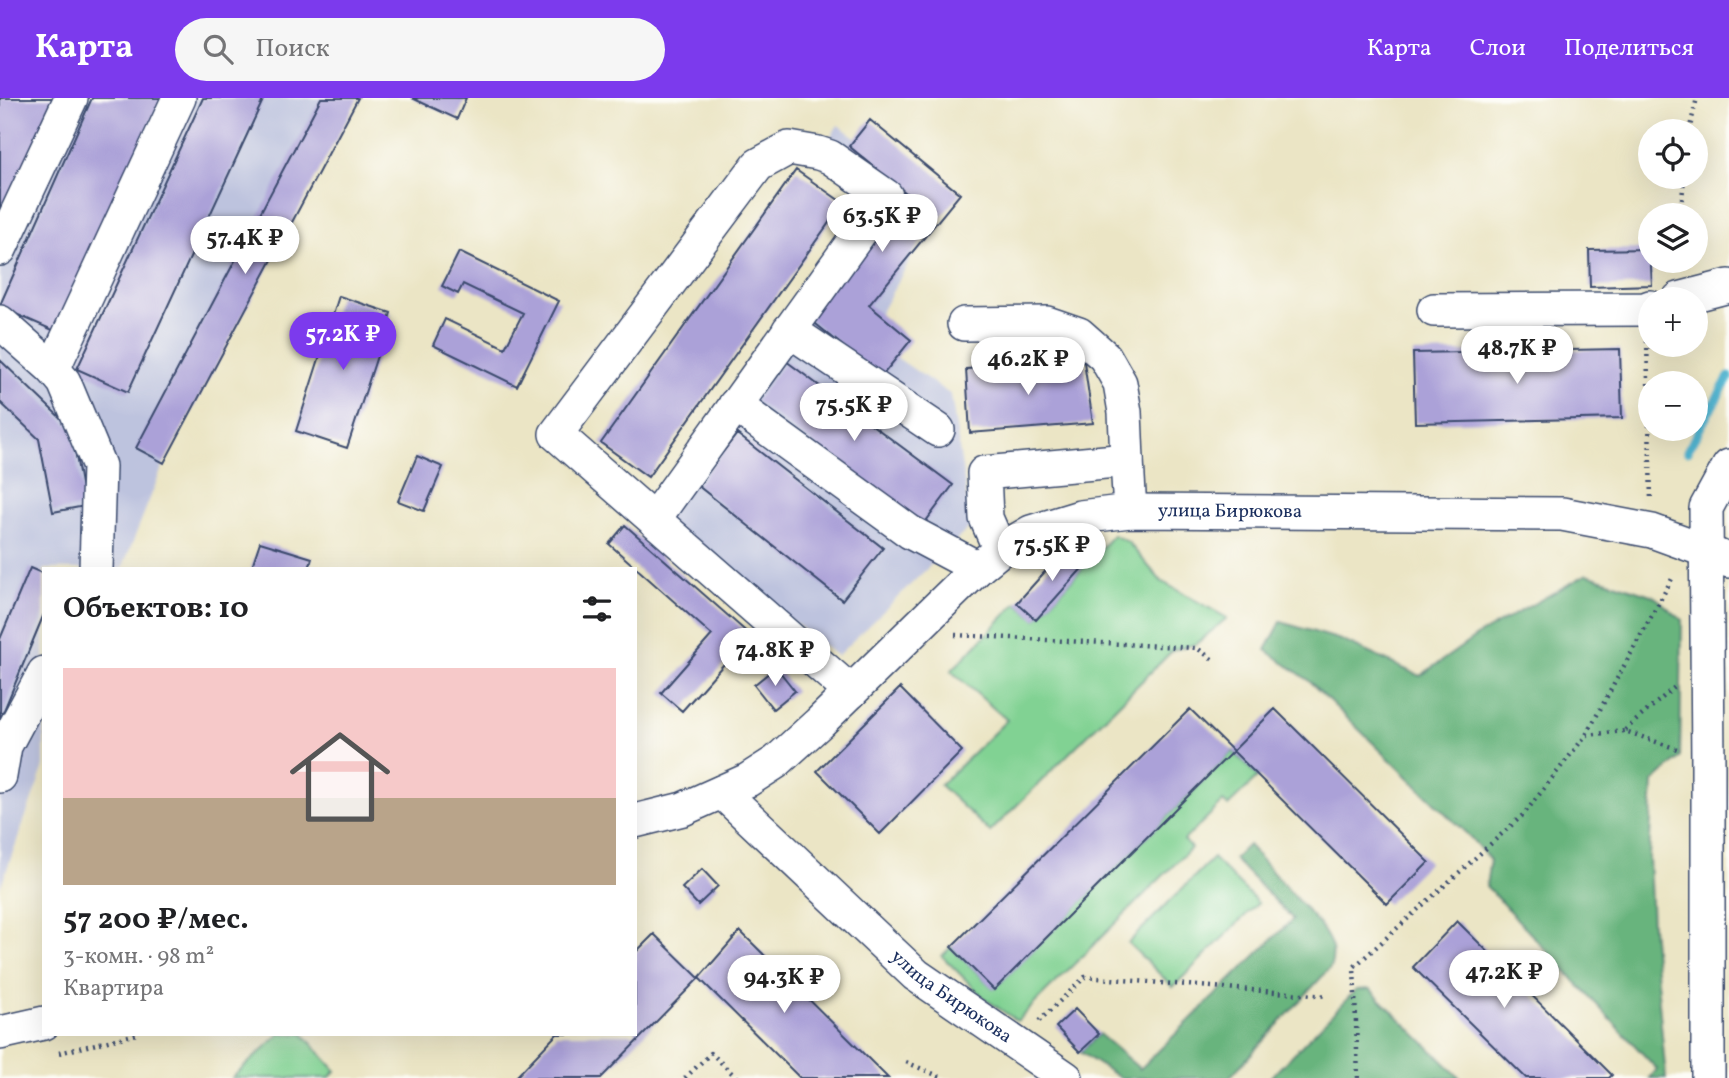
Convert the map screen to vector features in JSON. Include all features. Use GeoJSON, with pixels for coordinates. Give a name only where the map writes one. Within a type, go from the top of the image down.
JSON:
{"type":"FeatureCollection","features":[{"type":"Feature","properties":{"kind":"street"},"geometry":{"type":"LineString","coordinates":[[0,249],[71,98]]}},
{"type":"Feature","properties":{"kind":"street"},"geometry":{"type":"LineString","coordinates":[[53,369],[179,98]]}},
{"type":"Feature","properties":{"kind":"street"},"geometry":{"type":"LineString","coordinates":[[653,519],[886,196],[830,157],[789,148],[758,164],[556,433],[653,519],[851,692]]}},
{"type":"Feature","properties":{"kind":"street"},"geometry":{"type":"LineString","coordinates":[[1708,291],[1729,286]]}},
{"type":"Feature","properties":{"kind":"street"},"geometry":{"type":"LineString","coordinates":[[1434,310],[1638,308]]}},
{"type":"Feature","properties":{"kind":"street"},"geometry":{"type":"LineString","coordinates":[[0,322],[64,382],[99,466],[96,567]]}},
{"type":"Feature","properties":{"kind":"street"},"geometry":{"type":"LineString","coordinates":[[964,324],[1047,323],[1079,334],[1105,357],[1120,383],[1125,412],[1130,511]]}},
{"type":"Feature","properties":{"kind":"street"},"geometry":{"type":"LineString","coordinates":[[789,330],[938,430]]}},
{"type":"Feature","properties":{"kind":"street"},"geometry":{"type":"LineString","coordinates":[[735,405],[910,532],[989,559],[984,473],[1127,460]]}},
{"type":"Feature","properties":{"kind":"street"},"geometry":{"type":"LineString","coordinates":[[1708,1078],[1708,762],[1718,556],[1706,508],[1729,466]]}},
{"type":"Feature","properties":{"kind":"street","name":"улица Бирюкова"},"geometry":{"type":"LineString","coordinates":[[637,820],[683,809],[748,780],[776,762],[989,559],[1031,532],[1080,517],[1130,511],[1562,514],[1651,531],[1718,556]]}},
{"type":"Feature","properties":{"kind":"street"},"geometry":{"type":"LineString","coordinates":[[0,776],[5,746],[42,677]]}},
{"type":"Feature","properties":{"kind":"street","name":"улица Бирюкова"},"geometry":{"type":"LineString","coordinates":[[722,792],[916,975],[1066,1078]]}},
{"type":"Feature","properties":{"kind":"street"},"geometry":{"type":"LineString","coordinates":[[0,1033],[42,1023]]}},
{"type":"Feature","properties":{"kind":"path"},"geometry":{"type":"LineString","coordinates":[[1692,119],[1697,98]]}},
{"type":"Feature","properties":{"kind":"path"},"geometry":{"type":"LineString","coordinates":[[1682,200],[1683,189]]}},
{"type":"Feature","properties":{"kind":"path"},"geometry":{"type":"LineString","coordinates":[[1649,357],[1651,531]]}},
{"type":"Feature","properties":{"kind":"path"},"geometry":{"type":"LineString","coordinates":[[1358,1078],[1354,967],[1524,814],[1586,735],[1677,570]]}},
{"type":"Feature","properties":{"kind":"path"},"geometry":{"type":"LineString","coordinates":[[912,633],[1197,648],[1212,659]]}},
{"type":"Feature","properties":{"kind":"path"},"geometry":{"type":"LineString","coordinates":[[1625,731],[1677,685]]}},
{"type":"Feature","properties":{"kind":"path"},"geometry":{"type":"LineString","coordinates":[[1586,735],[1625,731],[1708,762]]}},
{"type":"Feature","properties":{"kind":"path"},"geometry":{"type":"LineString","coordinates":[[1038,1022],[1085,977],[1327,996]]}},
{"type":"Feature","properties":{"kind":"path"},"geometry":{"type":"LineString","coordinates":[[52,1055],[129,1036]]}},
{"type":"Feature","properties":{"kind":"path"},"geometry":{"type":"LineString","coordinates":[[685,1078],[711,1053],[737,1078]]}},
{"type":"Feature","properties":{"kind":"path"},"geometry":{"type":"LineString","coordinates":[[906,1062],[943,1078]]}},
{"type":"Feature","properties":{"kind":"shaded area"},"geometry":{"type":"Polygon","coordinates":[[[0,98],[358,98],[164,463],[123,567],[42,567],[42,772],[0,888],[0,98]]]}},
{"type":"Feature","properties":{"kind":"shaded area"},"geometry":{"type":"Polygon","coordinates":[[[838,125],[944,199],[867,337],[951,395],[971,526],[837,656],[662,518],[890,196],[823,149],[838,125]]]}},
{"type":"Feature","properties":{"kind":"green space"},"geometry":{"type":"Polygon","coordinates":[[[1113,535],[1128,542],[1161,581],[1227,618],[1196,644],[1173,650],[990,832],[940,785],[1007,720],[951,671],[1017,603],[1036,619],[1113,535]]]}},
{"type":"Feature","properties":{"kind":"green space"},"geometry":{"type":"Polygon","coordinates":[[[1587,574],[1654,596],[1682,620],[1680,758],[1653,782],[1649,857],[1652,927],[1666,1078],[1650,1078],[1657,1069],[1486,886],[1490,860],[1471,838],[1308,680],[1266,650],[1281,622],[1341,640],[1420,676],[1478,635],[1587,574]]]}},
{"type":"Feature","properties":{"kind":"green space"},"geometry":{"type":"Polygon","coordinates":[[[1233,751],[1258,777],[1228,806],[1223,802],[1184,840],[1191,848],[1017,1021],[984,998],[942,956],[951,947],[994,989],[1233,751]]]}},
{"type":"Feature","properties":{"kind":"green space"},"geometry":{"type":"Polygon","coordinates":[[[1248,845],[1319,924],[1332,950],[1330,968],[1229,1078],[1120,1078],[1080,1052],[1099,1034],[1140,1069],[1293,919],[1234,859],[1248,845]]]}},
{"type":"Feature","properties":{"kind":"green space"},"geometry":{"type":"Polygon","coordinates":[[[1213,858],[1258,903],[1173,987],[1128,943],[1213,858]]]}},
{"type":"Feature","properties":{"kind":"green space"},"geometry":{"type":"Polygon","coordinates":[[[1370,989],[1460,1078],[1270,1078],[1356,990],[1370,989]]]}},
{"type":"Feature","properties":{"kind":"green space"},"geometry":{"type":"Polygon","coordinates":[[[278,1036],[305,1036],[336,1071],[329,1078],[232,1078],[278,1036]]]}},
{"type":"Feature","properties":{"kind":"building"},"geometry":{"type":"Polygon","coordinates":[[[0,98],[56,98],[0,227],[0,98]]]}},
{"type":"Feature","properties":{"kind":"building"},"geometry":{"type":"Polygon","coordinates":[[[92,98],[161,98],[57,332],[0,305],[92,98]]]}},
{"type":"Feature","properties":{"kind":"building"},"geometry":{"type":"Polygon","coordinates":[[[203,98],[264,98],[128,392],[77,369],[203,98]]]}},
{"type":"Feature","properties":{"kind":"building"},"geometry":{"type":"Polygon","coordinates":[[[321,98],[358,98],[164,463],[136,448],[321,98]]]}},
{"type":"Feature","properties":{"kind":"building"},"geometry":{"type":"Polygon","coordinates":[[[412,98],[466,98],[457,119],[412,98]]]}},
{"type":"Feature","properties":{"kind":"building"},"geometry":{"type":"Polygon","coordinates":[[[870,120],[960,194],[869,305],[911,340],[881,377],[805,315],[906,193],[849,146],[870,120]]]}},
{"type":"Feature","properties":{"kind":"building"},"geometry":{"type":"Polygon","coordinates":[[[796,170],[843,203],[648,477],[601,443],[796,170]]]}},
{"type":"Feature","properties":{"kind":"building"},"geometry":{"type":"Polygon","coordinates":[[[1638,249],[1638,273],[1651,273],[1652,285],[1590,287],[1589,250],[1638,249]]]}},
{"type":"Feature","properties":{"kind":"building"},"geometry":{"type":"Polygon","coordinates":[[[459,252],[559,301],[517,386],[433,345],[445,319],[505,348],[523,313],[463,284],[458,294],[442,286],[459,252]]]}},
{"type":"Feature","properties":{"kind":"building"},"geometry":{"type":"Polygon","coordinates":[[[339,296],[391,313],[347,448],[296,431],[339,296]]]}},
{"type":"Feature","properties":{"kind":"building"},"geometry":{"type":"Polygon","coordinates":[[[1620,349],[1622,418],[1415,423],[1413,353],[1620,349]]]}},
{"type":"Feature","properties":{"kind":"building"},"geometry":{"type":"Polygon","coordinates":[[[0,360],[71,428],[85,506],[53,512],[39,439],[0,402],[0,360]]]}},
{"type":"Feature","properties":{"kind":"building"},"geometry":{"type":"Polygon","coordinates":[[[786,361],[953,485],[923,525],[756,401],[786,361]]]}},
{"type":"Feature","properties":{"kind":"building"},"geometry":{"type":"Polygon","coordinates":[[[1084,362],[1093,423],[970,433],[966,369],[1084,362]]]}},
{"type":"Feature","properties":{"kind":"building"},"geometry":{"type":"Polygon","coordinates":[[[737,434],[883,548],[842,600],[697,485],[737,434]]]}},
{"type":"Feature","properties":{"kind":"building"},"geometry":{"type":"Polygon","coordinates":[[[417,456],[443,467],[424,511],[398,501],[417,456]]]}},
{"type":"Feature","properties":{"kind":"building"},"geometry":{"type":"Polygon","coordinates":[[[625,525],[750,635],[682,711],[661,693],[712,635],[609,544],[625,525]]]}},
{"type":"Feature","properties":{"kind":"building"},"geometry":{"type":"Polygon","coordinates":[[[260,542],[312,558],[310,567],[252,567],[260,542]]]}},
{"type":"Feature","properties":{"kind":"building"},"geometry":{"type":"Polygon","coordinates":[[[1067,547],[1086,564],[1036,620],[1017,603],[1067,547]]]}},
{"type":"Feature","properties":{"kind":"building"},"geometry":{"type":"Polygon","coordinates":[[[30,568],[42,573],[42,619],[0,720],[0,639],[30,568]]]}},
{"type":"Feature","properties":{"kind":"building"},"geometry":{"type":"Polygon","coordinates":[[[776,667],[795,691],[773,709],[754,685],[776,667]]]}},
{"type":"Feature","properties":{"kind":"building"},"geometry":{"type":"Polygon","coordinates":[[[900,688],[962,751],[880,834],[817,771],[900,688]]]}},
{"type":"Feature","properties":{"kind":"building"},"geometry":{"type":"Polygon","coordinates":[[[1190,709],[1233,751],[994,990],[951,947],[1190,709]]]}},
{"type":"Feature","properties":{"kind":"building"},"geometry":{"type":"Polygon","coordinates":[[[1275,709],[1429,862],[1387,904],[1233,751],[1275,709]]]}},
{"type":"Feature","properties":{"kind":"building"},"geometry":{"type":"Polygon","coordinates":[[[702,869],[718,886],[698,905],[682,888],[702,869]]]}},
{"type":"Feature","properties":{"kind":"building"},"geometry":{"type":"Polygon","coordinates":[[[1457,921],[1612,1075],[1609,1078],[1526,1078],[1413,967],[1457,921]]]}},
{"type":"Feature","properties":{"kind":"building"},"geometry":{"type":"Polygon","coordinates":[[[740,931],[888,1078],[800,1078],[699,978],[740,931]]]}},
{"type":"Feature","properties":{"kind":"building"},"geometry":{"type":"Polygon","coordinates":[[[654,934],[699,978],[601,1078],[515,1078],[555,1036],[637,1036],[637,951],[654,934]]]}},
{"type":"Feature","properties":{"kind":"building"},"geometry":{"type":"Polygon","coordinates":[[[1075,1009],[1099,1034],[1080,1052],[1056,1027],[1075,1009]]]}},
{"type":"Feature","properties":{"kind":"waterway"},"geometry":{"type":"LineString","coordinates":[[1687,451],[1729,377]]}}]}
